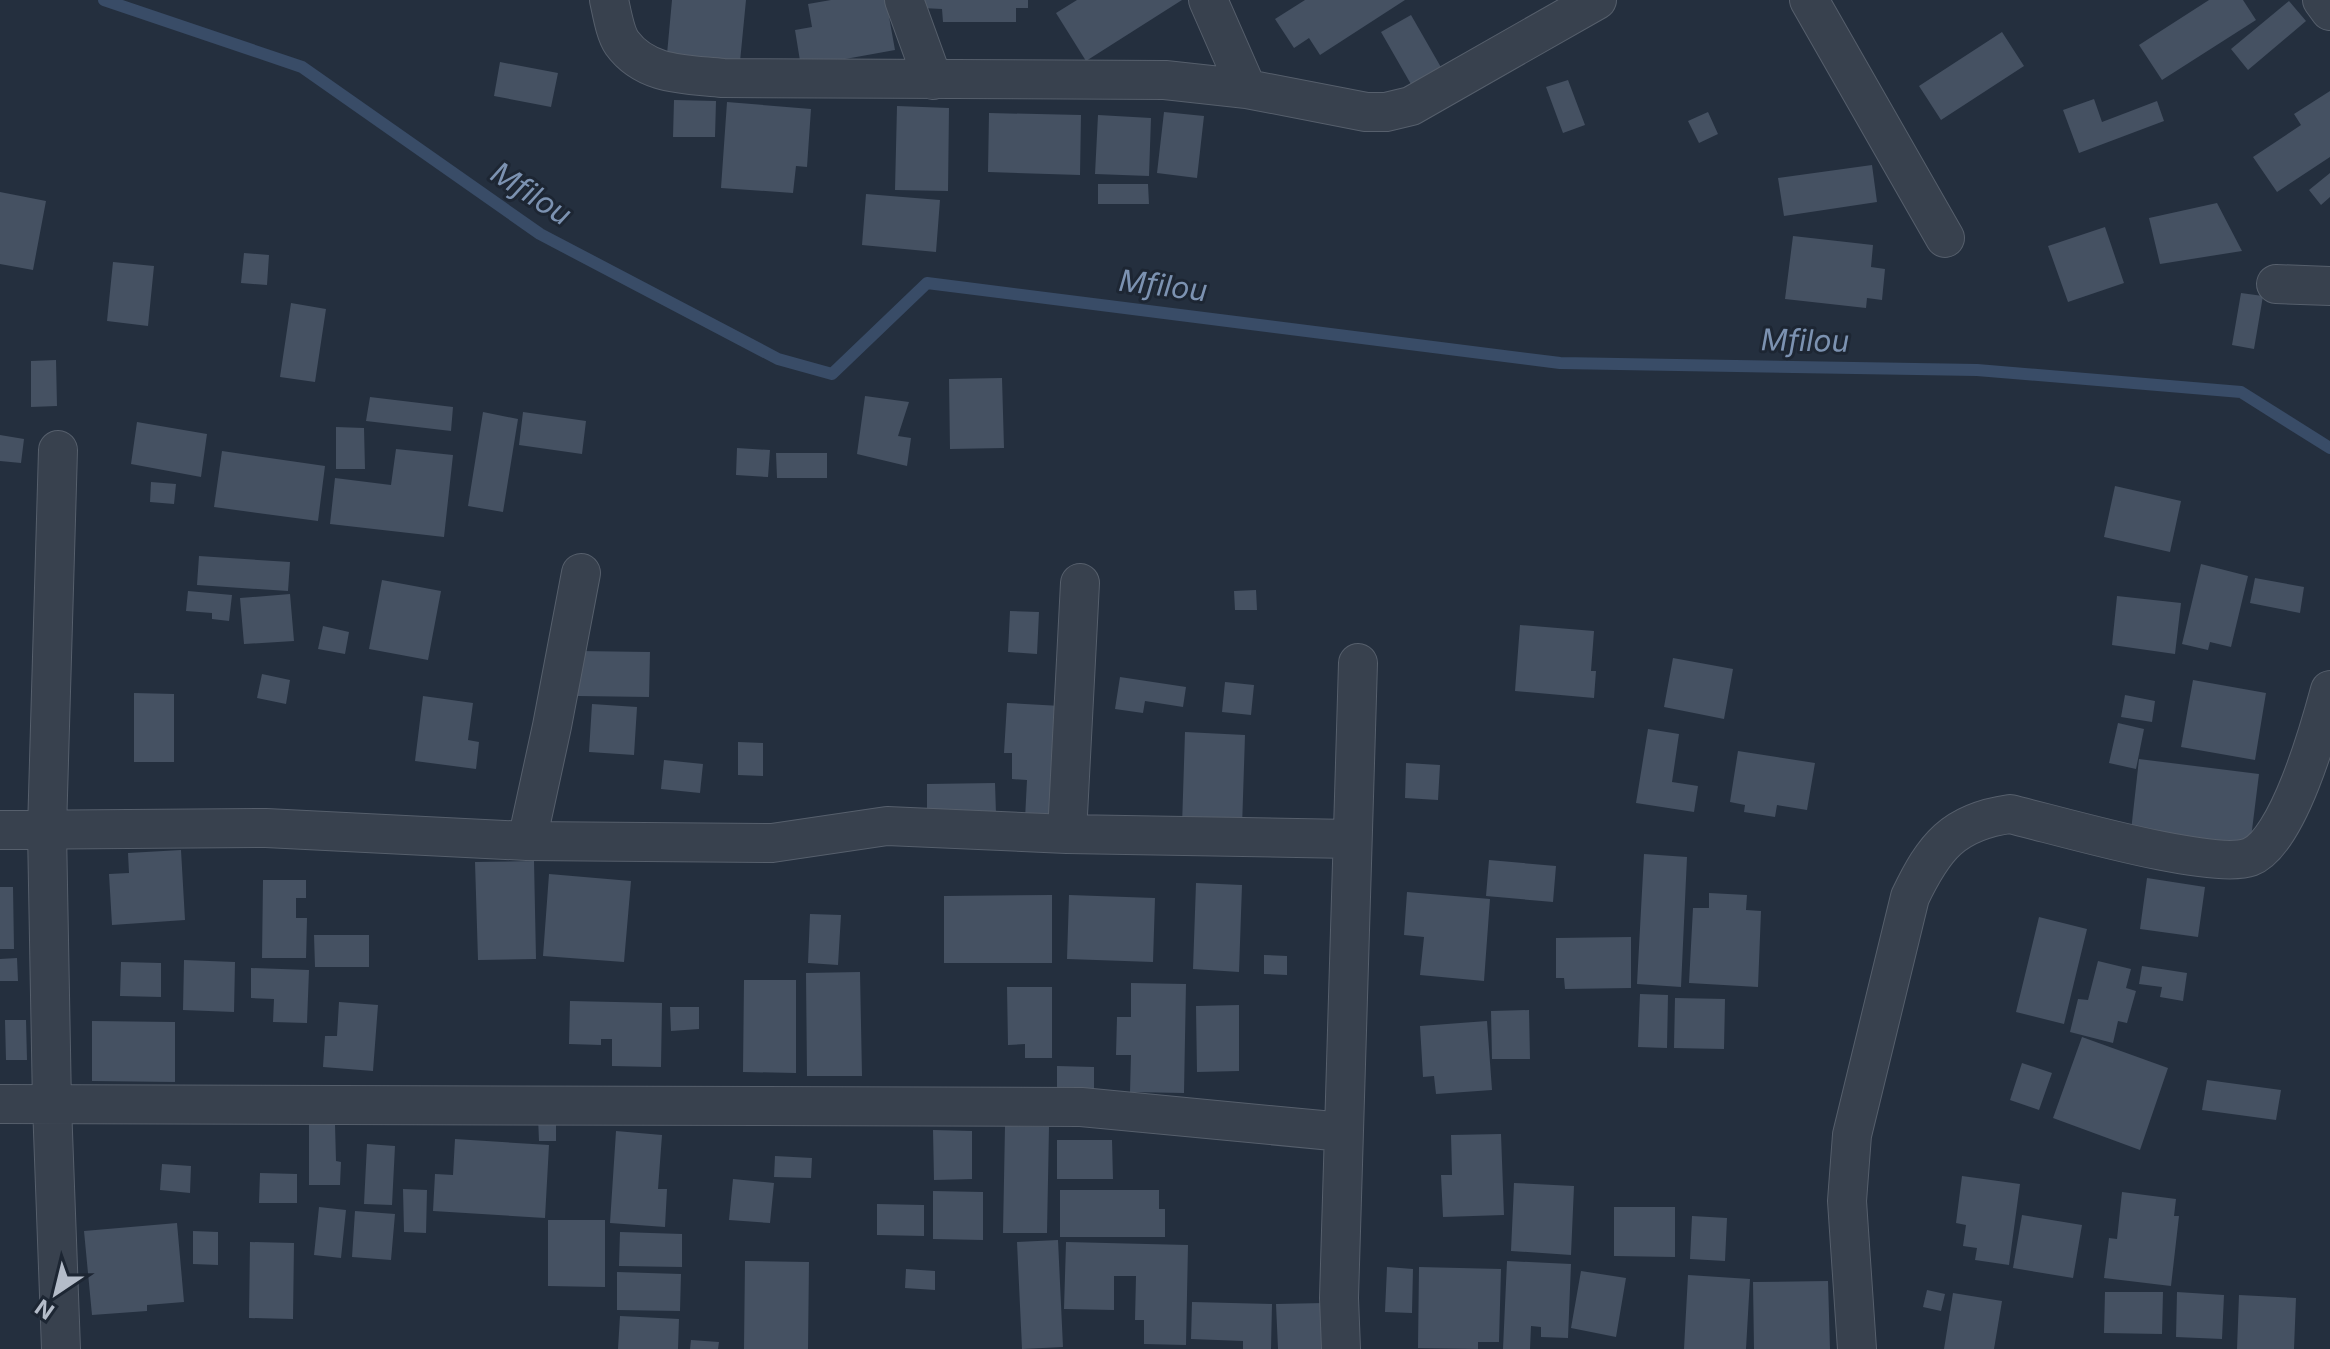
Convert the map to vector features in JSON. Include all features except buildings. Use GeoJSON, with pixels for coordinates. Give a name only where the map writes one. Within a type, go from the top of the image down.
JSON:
{"type":"FeatureCollection","features":[{"type":"Feature","properties":{"kind":"street"},"geometry":{"type":"LineString","coordinates":[[609,0],[621,42],[651,67],[664,72],[723,78],[1165,80],[1247,89],[1366,112],[1386,112],[1411,106],[1590,2]]}},
{"type":"Feature","properties":{"kind":"street"},"geometry":{"type":"LineString","coordinates":[[904,0],[933,80]]}},
{"type":"Feature","properties":{"kind":"street"},"geometry":{"type":"LineString","coordinates":[[1208,0],[1247,89]]}},
{"type":"Feature","properties":{"kind":"street"},"geometry":{"type":"LineString","coordinates":[[1809,0],[1945,238]]}},
{"type":"Feature","properties":{"kind":"street"},"geometry":{"type":"LineString","coordinates":[[2322,0],[2330,11]]}},
{"type":"Feature","properties":{"kind":"street"},"geometry":{"type":"LineString","coordinates":[[2276,284],[2330,286]]}},
{"type":"Feature","properties":{"kind":"street"},"geometry":{"type":"LineString","coordinates":[[58,450],[47,830],[52,1105],[61,1349]]}},
{"type":"Feature","properties":{"kind":"street"},"geometry":{"type":"LineString","coordinates":[[527,841],[581,573]]}},
{"type":"Feature","properties":{"kind":"street"},"geometry":{"type":"LineString","coordinates":[[1067,834],[1080,583]]}},
{"type":"Feature","properties":{"kind":"street"},"geometry":{"type":"LineString","coordinates":[[1341,1349],[1339,1298],[1343,1132],[1358,663]]}},
{"type":"Feature","properties":{"kind":"street"},"geometry":{"type":"LineString","coordinates":[[1857,1349],[1847,1201],[1852,1135],[1910,897],[1925,866],[1949,837],[1983,818],[2010,814],[2203,859],[2250,857],[2268,843],[2283,821],[2323,743],[2330,690]]}},
{"type":"Feature","properties":{"kind":"street"},"geometry":{"type":"LineString","coordinates":[[0,830],[266,828],[527,841],[772,843],[887,826],[1067,834],[1351,839]]}},
{"type":"Feature","properties":{"kind":"street"},"geometry":{"type":"LineString","coordinates":[[0,1104],[1081,1107],[1343,1132]]}},
{"type":"Feature","properties":{"kind":"waterway","name":"Mfilou"},"geometry":{"type":"LineString","coordinates":[[104,0],[302,67],[540,234],[778,359],[832,374],[927,283],[1560,363],[1977,370],[2241,392],[2330,448]]}}]}
